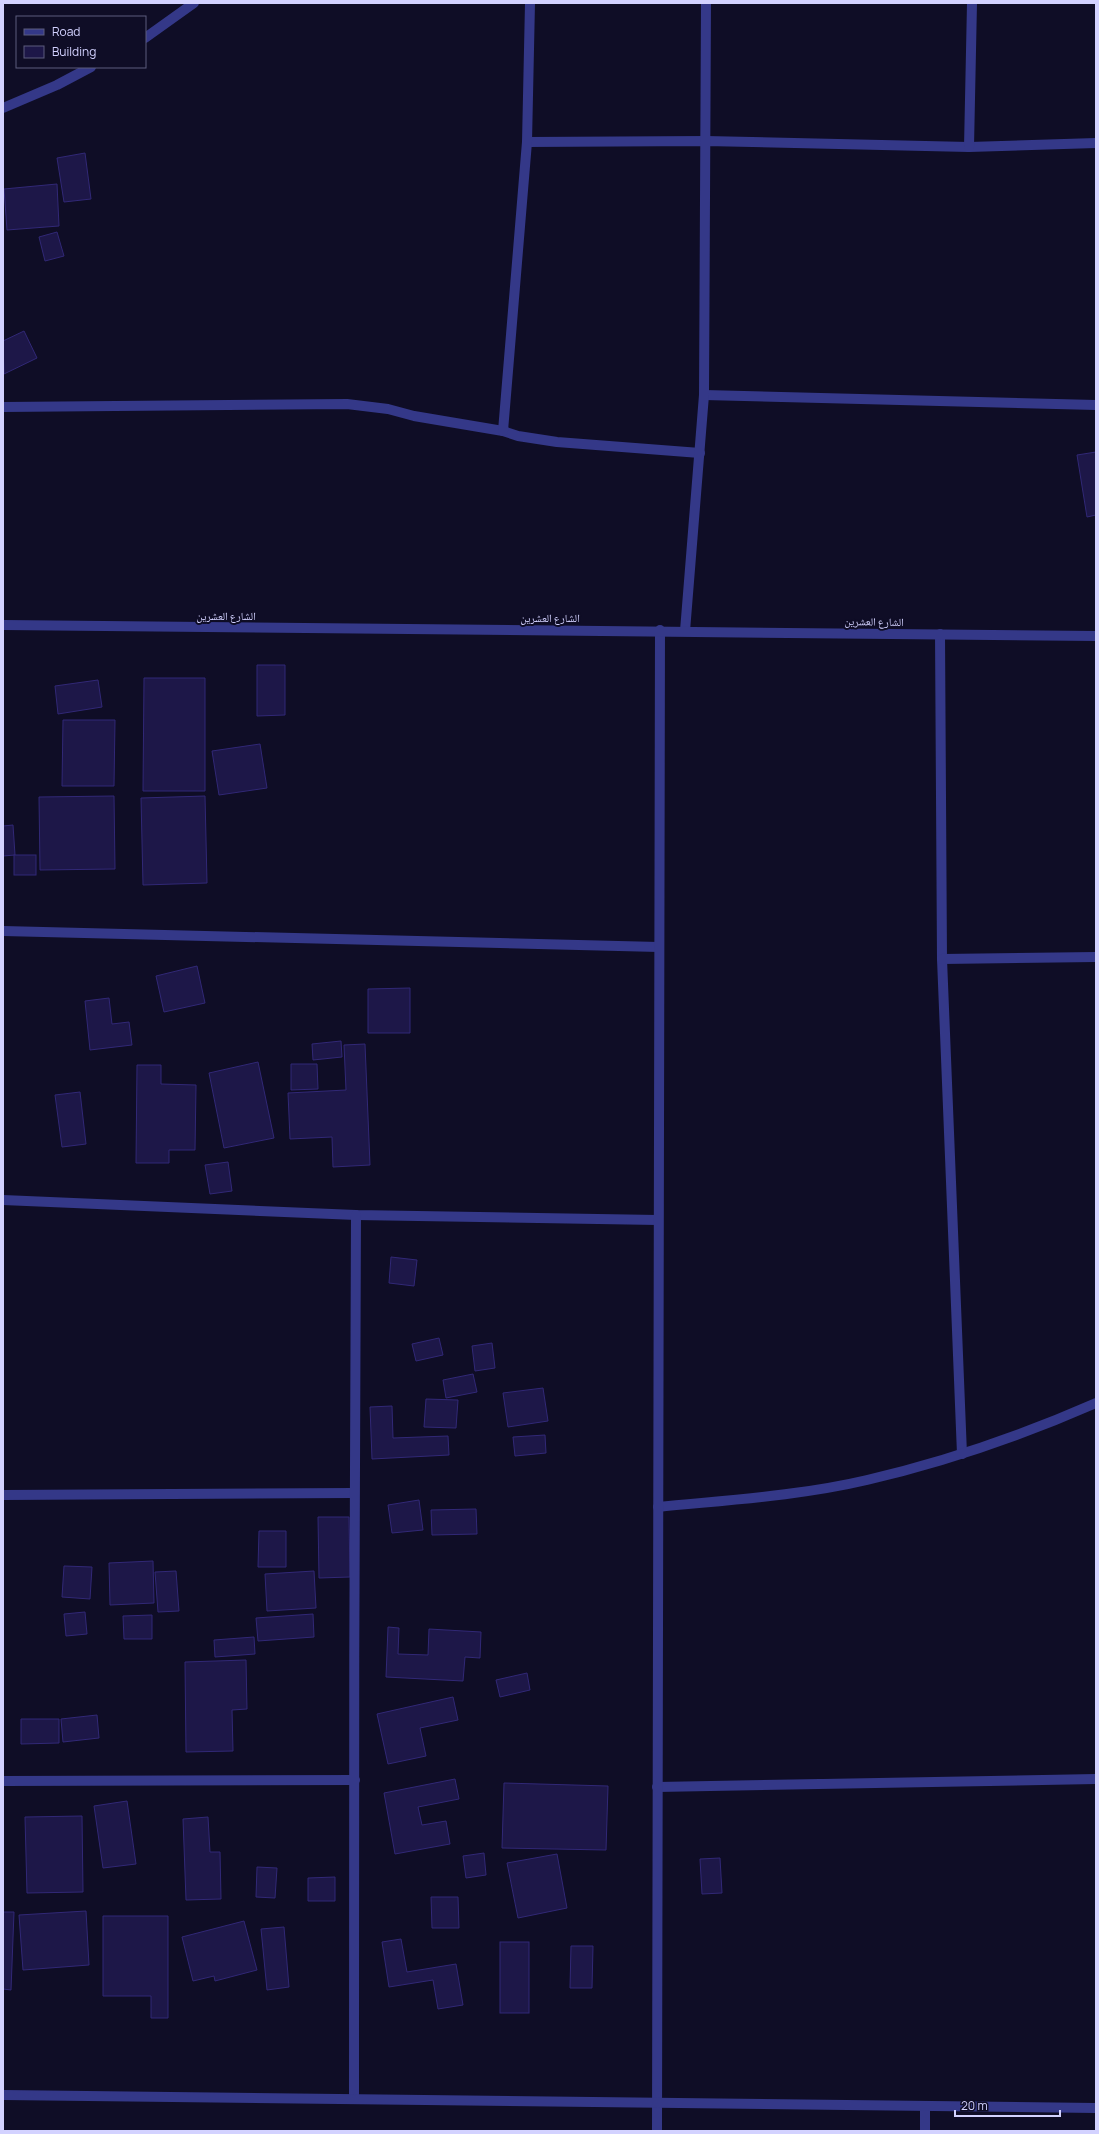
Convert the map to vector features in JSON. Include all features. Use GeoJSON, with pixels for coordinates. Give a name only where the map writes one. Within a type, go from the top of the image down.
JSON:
{"type":"FeatureCollection","features":[{"type":"Feature","properties":{"kind":"street"},"geometry":{"type":"LineString","coordinates":[[146,37],[194,3]]}},
{"type":"Feature","properties":{"kind":"street"},"geometry":{"type":"LineString","coordinates":[[503,431],[527,142],[530,3]]}},
{"type":"Feature","properties":{"kind":"street"},"geometry":{"type":"LineString","coordinates":[[685,631],[704,395],[706,3]]}},
{"type":"Feature","properties":{"kind":"street"},"geometry":{"type":"LineString","coordinates":[[969,147],[972,3]]}},
{"type":"Feature","properties":{"kind":"street"},"geometry":{"type":"LineString","coordinates":[[3,108],[57,85],[89,68]]}},
{"type":"Feature","properties":{"kind":"street"},"geometry":{"type":"LineString","coordinates":[[527,142],[706,141],[969,147],[1096,143]]}},
{"type":"Feature","properties":{"kind":"street"},"geometry":{"type":"LineString","coordinates":[[704,395],[1096,405]]}},
{"type":"Feature","properties":{"kind":"street"},"geometry":{"type":"LineString","coordinates":[[3,407],[348,404],[557,442],[700,453]]}},
{"type":"Feature","properties":{"kind":"street","name":"الشارع العشرين"},"geometry":{"type":"LineString","coordinates":[[3,625],[660,630],[1096,636]]}},
{"type":"Feature","properties":{"kind":"street"},"geometry":{"type":"LineString","coordinates":[[657,2131],[660,630]]}},
{"type":"Feature","properties":{"kind":"street"},"geometry":{"type":"LineString","coordinates":[[940,634],[942,959],[962,1454]]}},
{"type":"Feature","properties":{"kind":"street"},"geometry":{"type":"LineString","coordinates":[[3,930],[659,947]]}},
{"type":"Feature","properties":{"kind":"street"},"geometry":{"type":"LineString","coordinates":[[942,959],[1096,957]]}},
{"type":"Feature","properties":{"kind":"street"},"geometry":{"type":"LineString","coordinates":[[3,1200],[356,1215],[658,1220]]}},
{"type":"Feature","properties":{"kind":"street"},"geometry":{"type":"LineString","coordinates":[[354,2099],[355,1780],[353,1494],[356,1215]]}},
{"type":"Feature","properties":{"kind":"street"},"geometry":{"type":"LineString","coordinates":[[658,1507],[790,1492],[866,1480],[962,1454],[1096,1403]]}},
{"type":"Feature","properties":{"kind":"street"},"geometry":{"type":"LineString","coordinates":[[3,1495],[353,1494]]}},
{"type":"Feature","properties":{"kind":"street"},"geometry":{"type":"LineString","coordinates":[[657,1787],[1096,1779]]}},
{"type":"Feature","properties":{"kind":"street"},"geometry":{"type":"LineString","coordinates":[[3,1781],[355,1780]]}},
{"type":"Feature","properties":{"kind":"street"},"geometry":{"type":"LineString","coordinates":[[3,2095],[1096,2108]]}},
{"type":"Feature","properties":{"kind":"street"},"geometry":{"type":"LineString","coordinates":[[925,2131],[926,2106]]}},
{"type":"Feature","properties":{"kind":"building"},"geometry":{"type":"Polygon","coordinates":[[[85,153],[91,199],[64,202],[57,158],[85,153]]]}},
{"type":"Feature","properties":{"kind":"building"},"geometry":{"type":"Polygon","coordinates":[[[57,184],[59,226],[7,230],[4,189],[57,184]]]}},
{"type":"Feature","properties":{"kind":"building"},"geometry":{"type":"Polygon","coordinates":[[[57,232],[64,256],[45,261],[39,237],[57,232]]]}},
{"type":"Feature","properties":{"kind":"building"},"geometry":{"type":"Polygon","coordinates":[[[24,331],[37,358],[4,374],[3,341],[24,331]]]}},
{"type":"Feature","properties":{"kind":"building"},"geometry":{"type":"Polygon","coordinates":[[[1096,452],[1096,515],[1087,517],[1077,455],[1096,452]]]}},
{"type":"Feature","properties":{"kind":"building"},"geometry":{"type":"Polygon","coordinates":[[[257,665],[285,665],[285,715],[257,716],[257,665]]]}},
{"type":"Feature","properties":{"kind":"building"},"geometry":{"type":"Polygon","coordinates":[[[144,678],[205,678],[205,791],[143,791],[144,678]]]}},
{"type":"Feature","properties":{"kind":"building"},"geometry":{"type":"Polygon","coordinates":[[[98,680],[102,707],[58,714],[55,686],[98,680]]]}},
{"type":"Feature","properties":{"kind":"building"},"geometry":{"type":"Polygon","coordinates":[[[63,720],[115,720],[114,786],[62,786],[63,720]]]}},
{"type":"Feature","properties":{"kind":"building"},"geometry":{"type":"Polygon","coordinates":[[[260,744],[267,788],[219,795],[212,751],[260,744]]]}},
{"type":"Feature","properties":{"kind":"building"},"geometry":{"type":"Polygon","coordinates":[[[114,796],[115,869],[40,870],[39,797],[114,796]]]}},
{"type":"Feature","properties":{"kind":"building"},"geometry":{"type":"Polygon","coordinates":[[[205,796],[207,883],[143,885],[141,798],[205,796]]]}},
{"type":"Feature","properties":{"kind":"building"},"geometry":{"type":"Polygon","coordinates":[[[13,825],[15,855],[3,856],[3,826],[13,825]]]}},
{"type":"Feature","properties":{"kind":"building"},"geometry":{"type":"Polygon","coordinates":[[[14,855],[36,855],[36,875],[14,875],[14,855]]]}},
{"type":"Feature","properties":{"kind":"building"},"geometry":{"type":"Polygon","coordinates":[[[197,966],[205,1003],[164,1012],[156,976],[197,966]]]}},
{"type":"Feature","properties":{"kind":"building"},"geometry":{"type":"Polygon","coordinates":[[[410,988],[410,1033],[368,1033],[368,989],[410,988]]]}},
{"type":"Feature","properties":{"kind":"building"},"geometry":{"type":"Polygon","coordinates":[[[109,998],[112,1024],[129,1022],[132,1045],[90,1050],[85,1001],[109,998]]]}},
{"type":"Feature","properties":{"kind":"building"},"geometry":{"type":"Polygon","coordinates":[[[341,1041],[342,1057],[313,1060],[312,1044],[341,1041]]]}},
{"type":"Feature","properties":{"kind":"building"},"geometry":{"type":"Polygon","coordinates":[[[365,1044],[370,1165],[333,1167],[332,1137],[290,1139],[288,1093],[346,1090],[344,1045],[365,1044]]]}},
{"type":"Feature","properties":{"kind":"building"},"geometry":{"type":"Polygon","coordinates":[[[258,1062],[274,1138],[224,1148],[209,1073],[258,1062]]]}},
{"type":"Feature","properties":{"kind":"building"},"geometry":{"type":"Polygon","coordinates":[[[291,1064],[317,1064],[318,1089],[291,1090],[291,1064]]]}},
{"type":"Feature","properties":{"kind":"building"},"geometry":{"type":"Polygon","coordinates":[[[137,1065],[161,1065],[161,1084],[196,1085],[195,1150],[169,1150],[169,1163],[136,1163],[137,1065]]]}},
{"type":"Feature","properties":{"kind":"building"},"geometry":{"type":"Polygon","coordinates":[[[80,1092],[86,1144],[62,1147],[55,1095],[80,1092]]]}},
{"type":"Feature","properties":{"kind":"building"},"geometry":{"type":"Polygon","coordinates":[[[228,1162],[232,1191],[210,1194],[205,1165],[228,1162]]]}},
{"type":"Feature","properties":{"kind":"building"},"geometry":{"type":"Polygon","coordinates":[[[391,1257],[417,1260],[414,1286],[389,1283],[391,1257]]]}},
{"type":"Feature","properties":{"kind":"building"},"geometry":{"type":"Polygon","coordinates":[[[439,1338],[443,1355],[416,1361],[412,1344],[439,1338]]]}},
{"type":"Feature","properties":{"kind":"building"},"geometry":{"type":"Polygon","coordinates":[[[492,1343],[495,1368],[475,1371],[472,1346],[492,1343]]]}},
{"type":"Feature","properties":{"kind":"building"},"geometry":{"type":"Polygon","coordinates":[[[473,1374],[477,1392],[446,1398],[443,1380],[473,1374]]]}},
{"type":"Feature","properties":{"kind":"building"},"geometry":{"type":"Polygon","coordinates":[[[543,1388],[548,1421],[508,1427],[503,1393],[543,1388]]]}},
{"type":"Feature","properties":{"kind":"building"},"geometry":{"type":"Polygon","coordinates":[[[426,1399],[458,1400],[456,1428],[424,1427],[426,1399]]]}},
{"type":"Feature","properties":{"kind":"building"},"geometry":{"type":"Polygon","coordinates":[[[392,1406],[393,1438],[448,1436],[449,1455],[372,1459],[370,1407],[392,1406]]]}},
{"type":"Feature","properties":{"kind":"building"},"geometry":{"type":"Polygon","coordinates":[[[545,1435],[546,1453],[515,1456],[513,1437],[545,1435]]]}},
{"type":"Feature","properties":{"kind":"building"},"geometry":{"type":"Polygon","coordinates":[[[419,1500],[423,1530],[392,1533],[388,1505],[419,1500]]]}},
{"type":"Feature","properties":{"kind":"building"},"geometry":{"type":"Polygon","coordinates":[[[476,1509],[477,1534],[432,1535],[431,1510],[476,1509]]]}},
{"type":"Feature","properties":{"kind":"building"},"geometry":{"type":"Polygon","coordinates":[[[318,1517],[349,1517],[350,1577],[319,1578],[318,1517]]]}},
{"type":"Feature","properties":{"kind":"building"},"geometry":{"type":"Polygon","coordinates":[[[259,1531],[286,1531],[286,1567],[258,1567],[259,1531]]]}},
{"type":"Feature","properties":{"kind":"building"},"geometry":{"type":"Polygon","coordinates":[[[153,1561],[154,1603],[110,1605],[109,1563],[153,1561]]]}},
{"type":"Feature","properties":{"kind":"building"},"geometry":{"type":"Polygon","coordinates":[[[64,1566],[92,1567],[90,1599],[62,1597],[64,1566]]]}},
{"type":"Feature","properties":{"kind":"building"},"geometry":{"type":"Polygon","coordinates":[[[176,1571],[179,1611],[158,1612],[155,1572],[176,1571]]]}},
{"type":"Feature","properties":{"kind":"building"},"geometry":{"type":"Polygon","coordinates":[[[314,1571],[316,1608],[267,1611],[265,1574],[314,1571]]]}},
{"type":"Feature","properties":{"kind":"building"},"geometry":{"type":"Polygon","coordinates":[[[85,1612],[87,1634],[66,1636],[64,1614],[85,1612]]]}},
{"type":"Feature","properties":{"kind":"building"},"geometry":{"type":"Polygon","coordinates":[[[313,1614],[314,1637],[258,1641],[256,1618],[313,1614]]]}},
{"type":"Feature","properties":{"kind":"building"},"geometry":{"type":"Polygon","coordinates":[[[152,1615],[152,1639],[124,1639],[123,1616],[152,1615]]]}},
{"type":"Feature","properties":{"kind":"building"},"geometry":{"type":"Polygon","coordinates":[[[388,1627],[399,1628],[398,1654],[428,1655],[429,1629],[481,1632],[480,1658],[465,1657],[463,1681],[386,1677],[388,1627]]]}},
{"type":"Feature","properties":{"kind":"building"},"geometry":{"type":"Polygon","coordinates":[[[254,1637],[255,1654],[215,1657],[214,1640],[254,1637]]]}},
{"type":"Feature","properties":{"kind":"building"},"geometry":{"type":"Polygon","coordinates":[[[246,1660],[247,1709],[232,1710],[233,1751],[186,1752],[185,1662],[246,1660]]]}},
{"type":"Feature","properties":{"kind":"building"},"geometry":{"type":"Polygon","coordinates":[[[527,1673],[530,1690],[500,1697],[496,1680],[527,1673]]]}},
{"type":"Feature","properties":{"kind":"building"},"geometry":{"type":"Polygon","coordinates":[[[453,1697],[458,1720],[420,1728],[426,1756],[388,1764],[377,1714],[453,1697]]]}},
{"type":"Feature","properties":{"kind":"building"},"geometry":{"type":"Polygon","coordinates":[[[97,1715],[99,1738],[63,1742],[61,1719],[97,1715]]]}},
{"type":"Feature","properties":{"kind":"building"},"geometry":{"type":"Polygon","coordinates":[[[21,1719],[59,1719],[59,1743],[21,1744],[21,1719]]]}},
{"type":"Feature","properties":{"kind":"building"},"geometry":{"type":"Polygon","coordinates":[[[455,1779],[459,1799],[418,1807],[422,1825],[446,1821],[450,1844],[395,1854],[384,1793],[455,1779]]]}},
{"type":"Feature","properties":{"kind":"building"},"geometry":{"type":"Polygon","coordinates":[[[504,1783],[608,1786],[606,1850],[502,1848],[504,1783]]]}},
{"type":"Feature","properties":{"kind":"building"},"geometry":{"type":"Polygon","coordinates":[[[127,1801],[136,1864],[103,1868],[94,1806],[127,1801]]]}},
{"type":"Feature","properties":{"kind":"building"},"geometry":{"type":"Polygon","coordinates":[[[82,1816],[83,1892],[27,1893],[25,1817],[82,1816]]]}},
{"type":"Feature","properties":{"kind":"building"},"geometry":{"type":"Polygon","coordinates":[[[208,1817],[210,1852],[220,1852],[221,1899],[186,1900],[183,1819],[208,1817]]]}},
{"type":"Feature","properties":{"kind":"building"},"geometry":{"type":"Polygon","coordinates":[[[484,1853],[486,1875],[466,1878],[463,1856],[484,1853]]]}},
{"type":"Feature","properties":{"kind":"building"},"geometry":{"type":"Polygon","coordinates":[[[557,1854],[567,1908],[518,1918],[507,1863],[557,1854]]]}},
{"type":"Feature","properties":{"kind":"building"},"geometry":{"type":"Polygon","coordinates":[[[720,1858],[722,1893],[702,1894],[700,1859],[720,1858]]]}},
{"type":"Feature","properties":{"kind":"building"},"geometry":{"type":"Polygon","coordinates":[[[257,1867],[277,1868],[275,1898],[256,1897],[257,1867]]]}},
{"type":"Feature","properties":{"kind":"building"},"geometry":{"type":"Polygon","coordinates":[[[335,1877],[335,1901],[308,1901],[308,1878],[335,1877]]]}},
{"type":"Feature","properties":{"kind":"building"},"geometry":{"type":"Polygon","coordinates":[[[431,1897],[458,1897],[459,1928],[432,1928],[431,1897]]]}},
{"type":"Feature","properties":{"kind":"building"},"geometry":{"type":"Polygon","coordinates":[[[86,1911],[89,1965],[23,1970],[19,1915],[86,1911]]]}},
{"type":"Feature","properties":{"kind":"building"},"geometry":{"type":"Polygon","coordinates":[[[3,1912],[14,1912],[11,1990],[3,1989],[3,1912]]]}},
{"type":"Feature","properties":{"kind":"building"},"geometry":{"type":"Polygon","coordinates":[[[103,1916],[168,1916],[168,2018],[151,2018],[151,1996],[103,1996],[103,1916]]]}},
{"type":"Feature","properties":{"kind":"building"},"geometry":{"type":"Polygon","coordinates":[[[244,1921],[257,1970],[215,1981],[214,1976],[193,1981],[182,1937],[244,1921]]]}},
{"type":"Feature","properties":{"kind":"building"},"geometry":{"type":"Polygon","coordinates":[[[284,1927],[289,1987],[267,1990],[261,1929],[284,1927]]]}},
{"type":"Feature","properties":{"kind":"building"},"geometry":{"type":"Polygon","coordinates":[[[401,1939],[407,1972],[456,1964],[463,2005],[438,2009],[433,1980],[389,1987],[382,1942],[401,1939]]]}},
{"type":"Feature","properties":{"kind":"building"},"geometry":{"type":"Polygon","coordinates":[[[500,1942],[529,1942],[529,2013],[500,2013],[500,1942]]]}},
{"type":"Feature","properties":{"kind":"building"},"geometry":{"type":"Polygon","coordinates":[[[571,1946],[593,1946],[592,1988],[570,1988],[571,1946]]]}}]}
